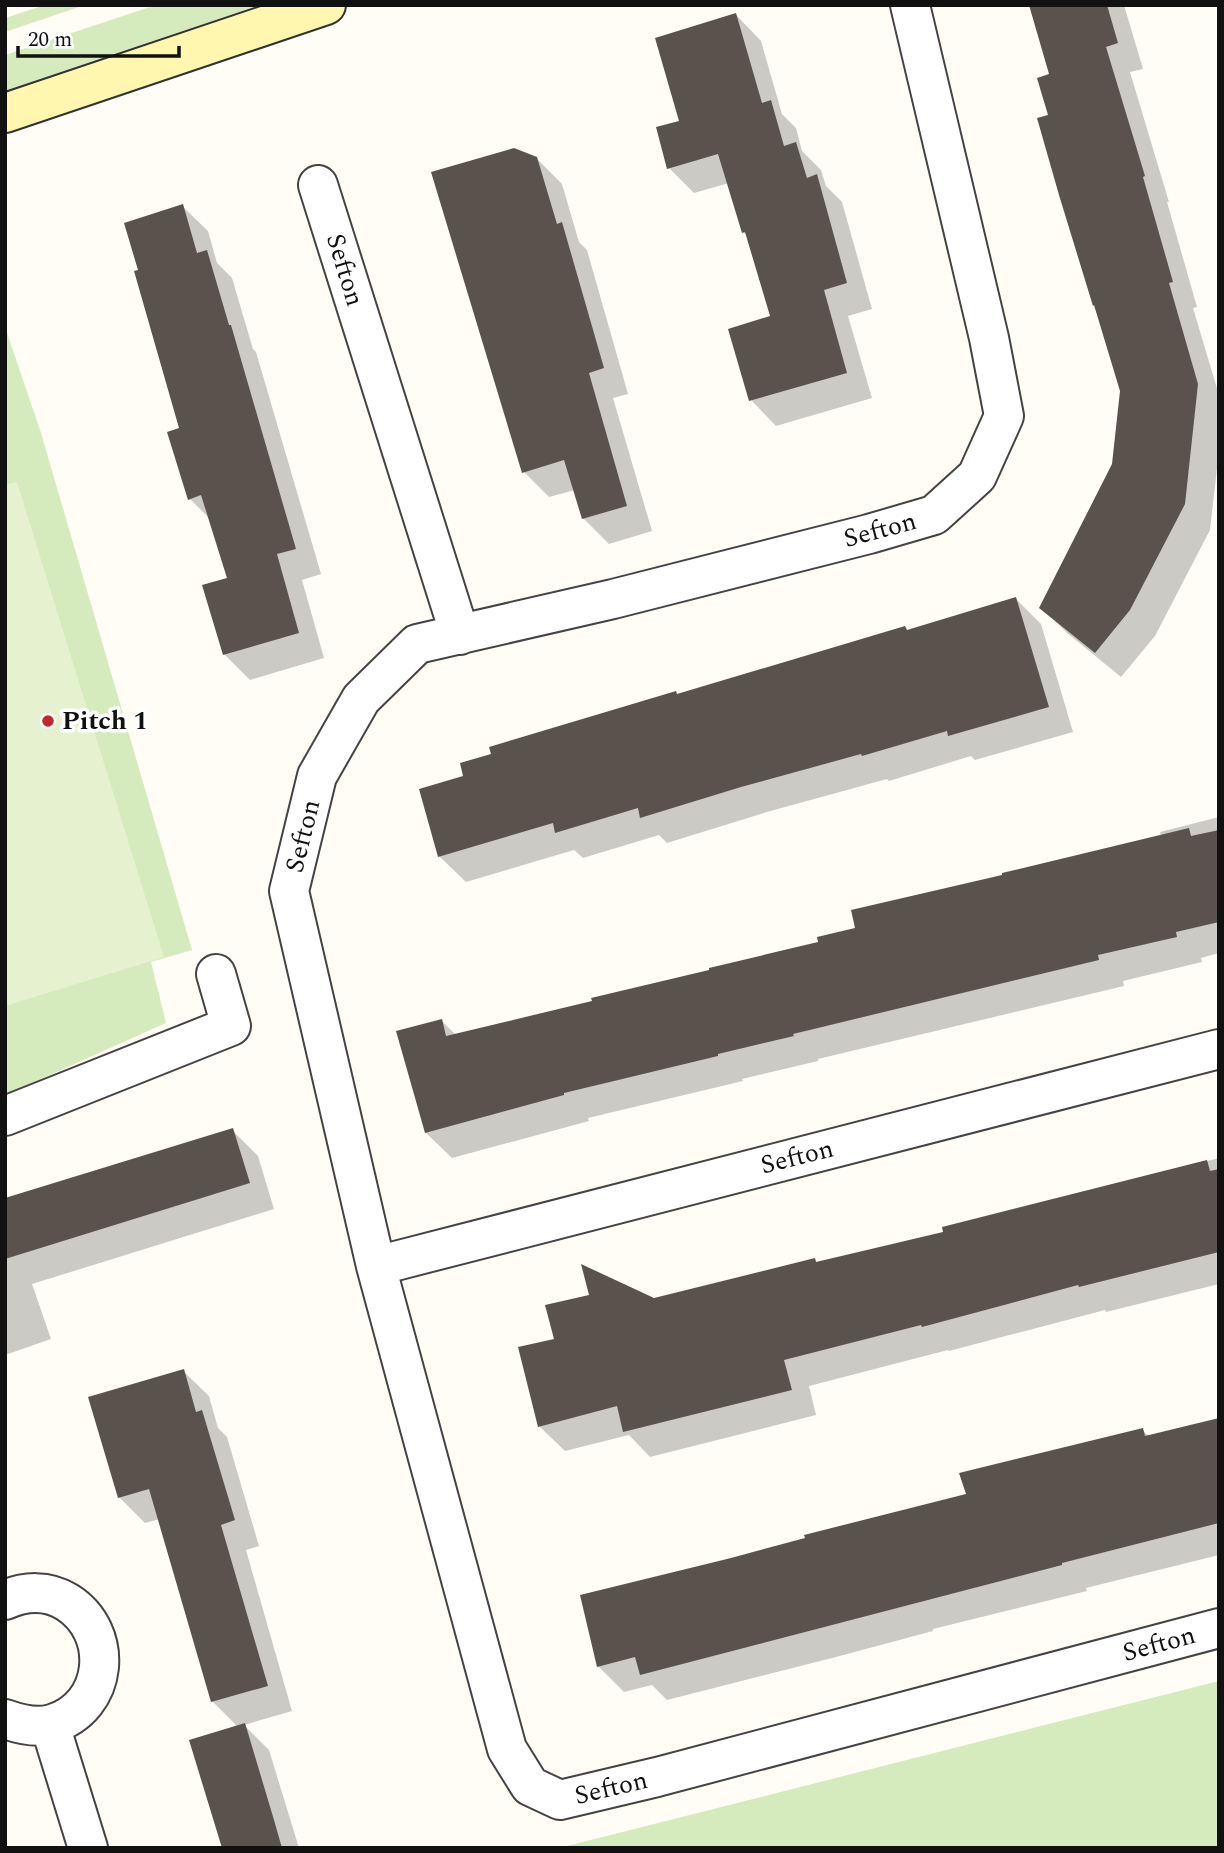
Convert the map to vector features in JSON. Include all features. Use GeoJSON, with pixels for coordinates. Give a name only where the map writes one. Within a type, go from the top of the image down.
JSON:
{"type":"FeatureCollection","features":[{"type":"Feature","properties":{"kind":"main road"},"geometry":{"type":"LineString","coordinates":[[5,113],[326,5]]}},
{"type":"Feature","properties":{"kind":"street","name":"Sefton"},"geometry":{"type":"LineString","coordinates":[[910,5],[989,338],[1004,416],[977,476],[934,515],[613,599],[416,644],[361,699],[317,776],[289,891],[376,1266],[508,1749],[530,1786],[560,1800],[657,1777],[1219,1628]]}},
{"type":"Feature","properties":{"kind":"street","name":"Sefton"},"geometry":{"type":"LineString","coordinates":[[318,185],[460,635]]}},
{"type":"Feature","properties":{"kind":"street"},"geometry":{"type":"LineString","coordinates":[[5,1116],[231,1026],[216,974]]}},
{"type":"Feature","properties":{"kind":"street","name":"Sefton"},"geometry":{"type":"LineString","coordinates":[[376,1266],[1219,1049]]}},
{"type":"Feature","properties":{"kind":"street"},"geometry":{"type":"LineString","coordinates":[[5,1600],[16,1594],[38,1592],[60,1597],[78,1608],[92,1626],[99,1646],[100,1669],[93,1689],[80,1707],[62,1720],[50,1725],[19,1724],[5,1719]]}},
{"type":"Feature","properties":{"kind":"street"},"geometry":{"type":"LineString","coordinates":[[50,1725],[88,1848]]}},
{"type":"Feature","properties":{"kind":"green space"},"geometry":{"type":"Polygon","coordinates":[[[45,5],[85,5],[5,32],[5,18],[45,5]]]}},
{"type":"Feature","properties":{"kind":"green space"},"geometry":{"type":"Polygon","coordinates":[[[156,5],[265,5],[5,93],[5,55],[156,5]]]}},
{"type":"Feature","properties":{"kind":"green space"},"geometry":{"type":"Polygon","coordinates":[[[5,327],[41,433],[192,950],[151,962],[166,1023],[5,1095],[5,327]]]}},
{"type":"Feature","properties":{"kind":"green space","name":"Pitch 1"},"geometry":{"type":"Polygon","coordinates":[[[17,482],[164,957],[5,1006],[5,485],[17,482]]]}},
{"type":"Feature","properties":{"kind":"green space"},"geometry":{"type":"Polygon","coordinates":[[[1219,1681],[1219,1848],[559,1848],[1219,1681]]]}},
{"type":"Feature","properties":{"kind":"building"},"geometry":{"type":"Polygon","coordinates":[[[1029,5],[1107,5],[1118,43],[1106,47],[1145,176],[1143,177],[1173,282],[1169,283],[1198,384],[1185,504],[1130,610],[1095,653],[1039,608],[1112,464],[1120,391],[1037,118],[1048,115],[1037,78],[1049,74],[1029,5]]]}},
{"type":"Feature","properties":{"kind":"building"},"geometry":{"type":"Polygon","coordinates":[[[736,13],[762,103],[771,100],[784,146],[796,142],[807,178],[817,174],[847,283],[824,290],[847,373],[749,401],[728,329],[770,316],[745,232],[742,233],[718,154],[667,169],[656,127],[679,121],[655,38],[736,13]]]}},
{"type":"Feature","properties":{"kind":"building"},"geometry":{"type":"Polygon","coordinates":[[[514,148],[537,157],[557,224],[562,222],[604,368],[589,373],[627,506],[582,519],[564,460],[522,473],[431,172],[514,148]]]}},
{"type":"Feature","properties":{"kind":"building"},"geometry":{"type":"Polygon","coordinates":[[[183,204],[197,253],[207,250],[296,549],[277,554],[299,633],[223,655],[202,585],[227,578],[201,495],[188,500],[167,432],[179,428],[134,271],[138,270],[124,223],[183,204]]]}},
{"type":"Feature","properties":{"kind":"building"},"geometry":{"type":"Polygon","coordinates":[[[1016,597],[1049,707],[948,736],[947,731],[862,756],[861,754],[640,818],[638,808],[555,833],[553,823],[438,857],[419,789],[463,776],[460,763],[491,754],[489,747],[676,691],[677,694],[905,626],[907,630],[1016,597]]]}},
{"type":"Feature","properties":{"kind":"building"},"geometry":{"type":"Polygon","coordinates":[[[1189,828],[1191,836],[1219,830],[1219,922],[1176,932],[1177,937],[1098,955],[1099,960],[793,1034],[794,1036],[718,1056],[564,1093],[425,1133],[396,1031],[442,1019],[446,1036],[592,1001],[591,998],[818,942],[817,937],[855,928],[851,910],[1189,828]]]}},
{"type":"Feature","properties":{"kind":"building"},"geometry":{"type":"Polygon","coordinates":[[[233,1128],[250,1183],[5,1259],[5,1198],[233,1128]]]}},
{"type":"Feature","properties":{"kind":"building"},"geometry":{"type":"Polygon","coordinates":[[[1207,1160],[1210,1171],[1219,1169],[1219,1252],[784,1360],[792,1390],[623,1432],[617,1406],[538,1427],[518,1347],[554,1339],[545,1305],[589,1295],[581,1264],[654,1298],[815,1258],[816,1262],[943,1232],[942,1227],[1207,1160]]]}},
{"type":"Feature","properties":{"kind":"building"},"geometry":{"type":"Polygon","coordinates":[[[184,1369],[196,1412],[202,1410],[235,1520],[221,1525],[268,1686],[211,1702],[149,1489],[118,1498],[88,1397],[184,1369]]]}},
{"type":"Feature","properties":{"kind":"building"},"geometry":{"type":"Polygon","coordinates":[[[1219,1418],[1219,1523],[640,1675],[635,1657],[597,1667],[580,1595],[731,1558],[805,1538],[804,1535],[966,1494],[959,1473],[1143,1428],[1145,1436],[1219,1418]]]}},
{"type":"Feature","properties":{"kind":"building"},"geometry":{"type":"Polygon","coordinates":[[[245,1723],[282,1848],[222,1848],[189,1740],[245,1723]]]}},
{"type":"Feature","properties":{"kind":"place","name":"Pitch 1"},"geometry":{"type":"Point","coordinates":[48,721]}}]}
